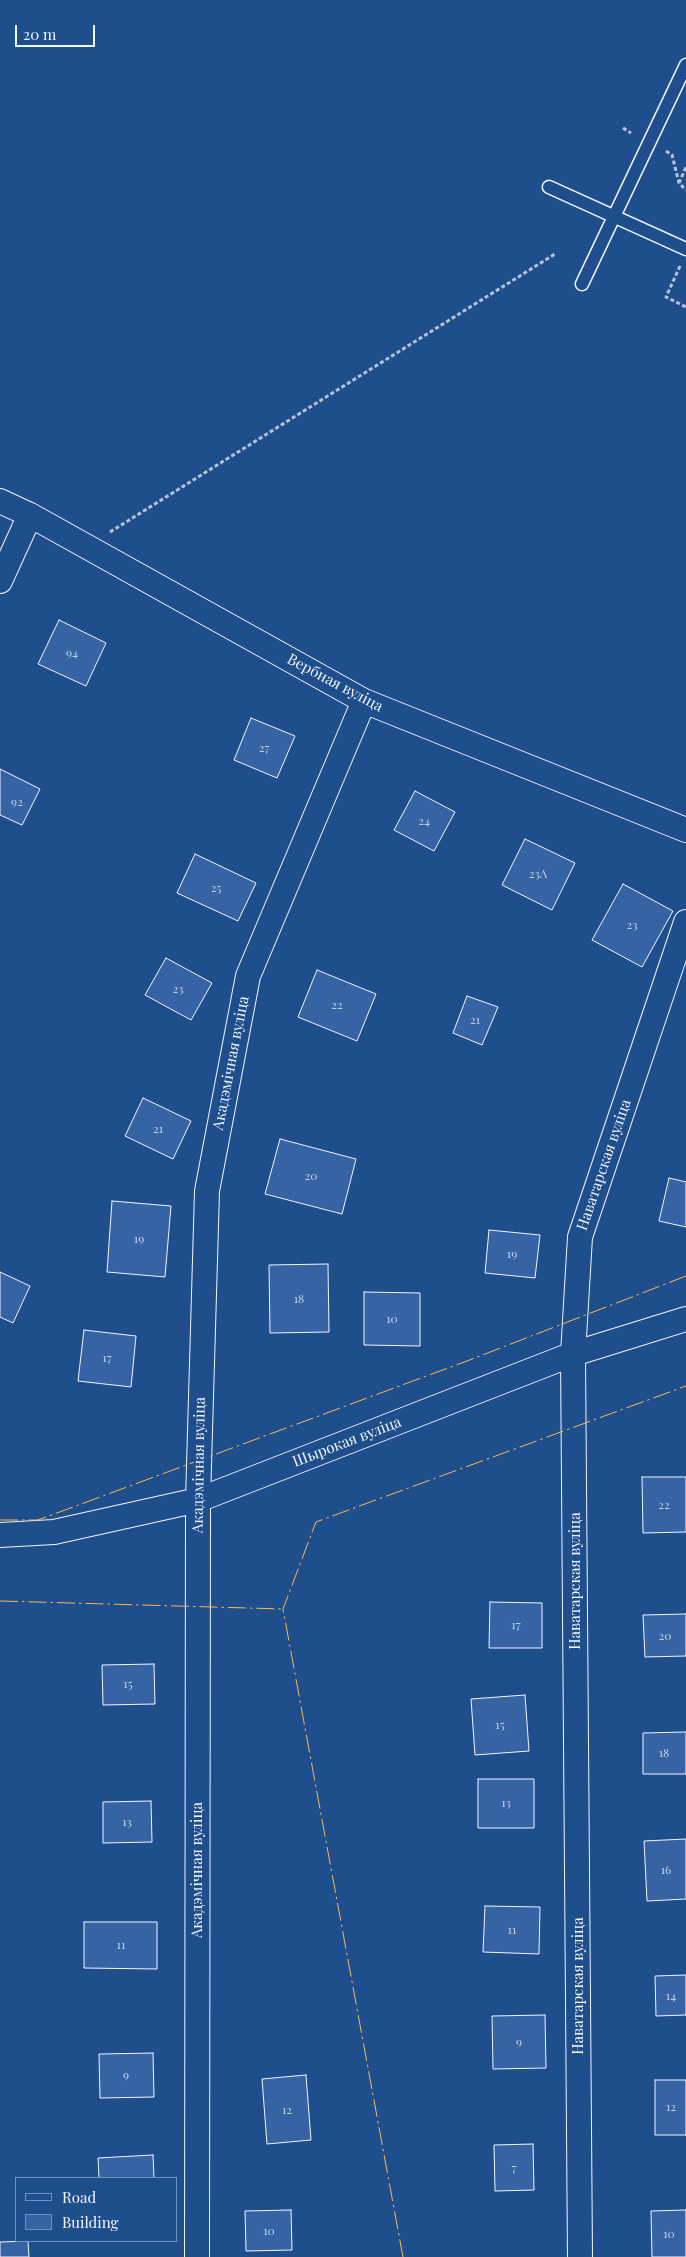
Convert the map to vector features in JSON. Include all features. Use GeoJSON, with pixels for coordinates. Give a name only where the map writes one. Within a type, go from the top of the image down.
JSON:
{"type":"FeatureCollection","features":[{"type":"Feature","properties":{"kind":"street","name":"Вербная вуліца"},"geometry":{"type":"LineString","coordinates":[[0,501],[86,546],[364,701],[686,830]]}},
{"type":"Feature","properties":{"kind":"street"},"geometry":{"type":"LineString","coordinates":[[0,581],[30,516]]}},
{"type":"Feature","properties":{"kind":"street","name":"Акадэмічная вуліца"},"geometry":{"type":"LineString","coordinates":[[197,2257],[198,1500],[207,1191],[248,976],[364,701]]}},
{"type":"Feature","properties":{"kind":"street","name":"Наватарская вуліца"},"geometry":{"type":"LineString","coordinates":[[580,2257],[573,1354],[580,1237],[686,922]]}},
{"type":"Feature","properties":{"kind":"street","name":"Шырокая вуліца"},"geometry":{"type":"LineString","coordinates":[[0,1535],[54,1532],[198,1500],[573,1354],[686,1320]]}},
{"type":"Feature","properties":{"kind":"lane"},"geometry":{"type":"LineString","coordinates":[[582,284],[686,65]]}},
{"type":"Feature","properties":{"kind":"lane"},"geometry":{"type":"LineString","coordinates":[[549,187],[615,216],[684,255]]}},
{"type":"Feature","properties":{"kind":"path"},"geometry":{"type":"LineString","coordinates":[[679,183],[686,168]]}},
{"type":"Feature","properties":{"kind":"path"},"geometry":{"type":"LineString","coordinates":[[86,546],[555,254]]}},
{"type":"Feature","properties":{"kind":"path"},"geometry":{"type":"LineString","coordinates":[[684,255],[666,297],[686,307]]}},
{"type":"Feature","properties":{"kind":"building"},"geometry":{"type":"Polygon","coordinates":[[[59,620],[106,643],[86,686],[38,664],[59,620]]]}},
{"type":"Feature","properties":{"kind":"building"},"geometry":{"type":"Polygon","coordinates":[[[251,718],[295,736],[277,778],[234,760],[251,718]]]}},
{"type":"Feature","properties":{"kind":"building"},"geometry":{"type":"Polygon","coordinates":[[[0,769],[40,789],[22,825],[0,815],[0,769]]]}},
{"type":"Feature","properties":{"kind":"building"},"geometry":{"type":"Polygon","coordinates":[[[415,791],[455,812],[434,851],[394,830],[415,791]]]}},
{"type":"Feature","properties":{"kind":"building"},"geometry":{"type":"Polygon","coordinates":[[[525,839],[575,863],[552,910],[502,885],[525,839]]]}},
{"type":"Feature","properties":{"kind":"building"},"geometry":{"type":"Polygon","coordinates":[[[195,854],[256,883],[238,921],[177,893],[195,854]]]}},
{"type":"Feature","properties":{"kind":"building"},"geometry":{"type":"Polygon","coordinates":[[[623,884],[673,911],[642,967],[592,940],[623,884]]]}},
{"type":"Feature","properties":{"kind":"building"},"geometry":{"type":"Polygon","coordinates":[[[166,958],[212,983],[191,1020],[145,995],[166,958]]]}},
{"type":"Feature","properties":{"kind":"building"},"geometry":{"type":"Polygon","coordinates":[[[317,970],[376,994],[357,1041],[298,1017],[317,970]]]}},
{"type":"Feature","properties":{"kind":"building"},"geometry":{"type":"Polygon","coordinates":[[[467,996],[498,1007],[482,1045],[453,1033],[467,996]]]}},
{"type":"Feature","properties":{"kind":"building"},"geometry":{"type":"Polygon","coordinates":[[[143,1098],[191,1121],[173,1159],[125,1136],[143,1098]]]}},
{"type":"Feature","properties":{"kind":"building"},"geometry":{"type":"Polygon","coordinates":[[[280,1139],[356,1159],[342,1214],[265,1194],[280,1139]]]}},
{"type":"Feature","properties":{"kind":"building"},"geometry":{"type":"Polygon","coordinates":[[[669,1178],[686,1182],[686,1227],[659,1221],[669,1178]]]}},
{"type":"Feature","properties":{"kind":"building"},"geometry":{"type":"Polygon","coordinates":[[[112,1201],[171,1206],[165,1277],[107,1272],[112,1201]]]}},
{"type":"Feature","properties":{"kind":"building"},"geometry":{"type":"Polygon","coordinates":[[[489,1230],[540,1235],[535,1278],[485,1273],[489,1230]]]}},
{"type":"Feature","properties":{"kind":"building"},"geometry":{"type":"Polygon","coordinates":[[[328,1264],[329,1332],[270,1333],[269,1265],[328,1264]]]}},
{"type":"Feature","properties":{"kind":"building"},"geometry":{"type":"Polygon","coordinates":[[[0,1272],[30,1286],[13,1323],[0,1317],[0,1272]]]}},
{"type":"Feature","properties":{"kind":"building"},"geometry":{"type":"Polygon","coordinates":[[[364,1292],[420,1293],[420,1346],[364,1345],[364,1292]]]}},
{"type":"Feature","properties":{"kind":"building"},"geometry":{"type":"Polygon","coordinates":[[[84,1330],[136,1336],[131,1387],[78,1381],[84,1330]]]}},
{"type":"Feature","properties":{"kind":"building"},"geometry":{"type":"Polygon","coordinates":[[[642,1477],[686,1477],[686,1532],[643,1533],[642,1477]]]}},
{"type":"Feature","properties":{"kind":"building"},"geometry":{"type":"Polygon","coordinates":[[[490,1602],[542,1603],[542,1648],[489,1648],[490,1602]]]}},
{"type":"Feature","properties":{"kind":"building"},"geometry":{"type":"Polygon","coordinates":[[[686,1614],[686,1656],[645,1657],[643,1615],[686,1614]]]}},
{"type":"Feature","properties":{"kind":"building"},"geometry":{"type":"Polygon","coordinates":[[[154,1664],[155,1704],[103,1705],[102,1665],[154,1664]]]}},
{"type":"Feature","properties":{"kind":"building"},"geometry":{"type":"Polygon","coordinates":[[[525,1695],[529,1751],[475,1755],[471,1699],[525,1695]]]}},
{"type":"Feature","properties":{"kind":"building"},"geometry":{"type":"Polygon","coordinates":[[[686,1732],[686,1774],[643,1774],[643,1733],[686,1732]]]}},
{"type":"Feature","properties":{"kind":"building"},"geometry":{"type":"Polygon","coordinates":[[[478,1779],[534,1779],[534,1828],[478,1828],[478,1779]]]}},
{"type":"Feature","properties":{"kind":"building"},"geometry":{"type":"Polygon","coordinates":[[[151,1801],[152,1842],[103,1843],[103,1802],[151,1801]]]}},
{"type":"Feature","properties":{"kind":"building"},"geometry":{"type":"Polygon","coordinates":[[[686,1839],[686,1899],[647,1901],[644,1841],[686,1839]]]}},
{"type":"Feature","properties":{"kind":"building"},"geometry":{"type":"Polygon","coordinates":[[[485,1906],[540,1907],[539,1954],[483,1952],[485,1906]]]}},
{"type":"Feature","properties":{"kind":"building"},"geometry":{"type":"Polygon","coordinates":[[[84,1922],[157,1922],[157,1969],[84,1968],[84,1922]]]}},
{"type":"Feature","properties":{"kind":"building"},"geometry":{"type":"Polygon","coordinates":[[[686,1975],[686,2015],[656,2016],[655,1976],[686,1975]]]}},
{"type":"Feature","properties":{"kind":"building"},"geometry":{"type":"Polygon","coordinates":[[[545,2015],[546,2068],[493,2069],[492,2016],[545,2015]]]}},
{"type":"Feature","properties":{"kind":"building"},"geometry":{"type":"Polygon","coordinates":[[[153,2053],[154,2097],[100,2098],[99,2054],[153,2053]]]}},
{"type":"Feature","properties":{"kind":"building"},"geometry":{"type":"Polygon","coordinates":[[[306,2075],[311,2140],[267,2144],[262,2079],[306,2075]]]}},
{"type":"Feature","properties":{"kind":"building"},"geometry":{"type":"Polygon","coordinates":[[[655,2080],[686,2080],[686,2135],[655,2135],[655,2080]]]}},
{"type":"Feature","properties":{"kind":"building"},"geometry":{"type":"Polygon","coordinates":[[[533,2144],[534,2190],[495,2191],[494,2145],[533,2144]]]}},
{"type":"Feature","properties":{"kind":"building"},"geometry":{"type":"Polygon","coordinates":[[[153,2155],[154,2177],[99,2177],[98,2158],[153,2155]]]}},
{"type":"Feature","properties":{"kind":"building"},"geometry":{"type":"Polygon","coordinates":[[[291,2210],[292,2250],[246,2251],[245,2211],[291,2210]]]}},
{"type":"Feature","properties":{"kind":"building"},"geometry":{"type":"Polygon","coordinates":[[[686,2210],[686,2257],[652,2257],[651,2211],[686,2210]]]}},
{"type":"Feature","properties":{"kind":"building"},"geometry":{"type":"Polygon","coordinates":[[[0,2242],[28,2242],[29,2257],[0,2257],[0,2242]]]}},
{"type":"Feature","properties":{"kind":"power"},"geometry":{"type":"LineString","coordinates":[[0,1520],[38,1520],[467,1361],[686,1276]]}},
{"type":"Feature","properties":{"kind":"power"},"geometry":{"type":"LineString","coordinates":[[403,2257],[283,1609],[316,1522],[686,1386]]}},
{"type":"Feature","properties":{"kind":"power"},"geometry":{"type":"LineString","coordinates":[[0,1601],[283,1609]]}}]}
